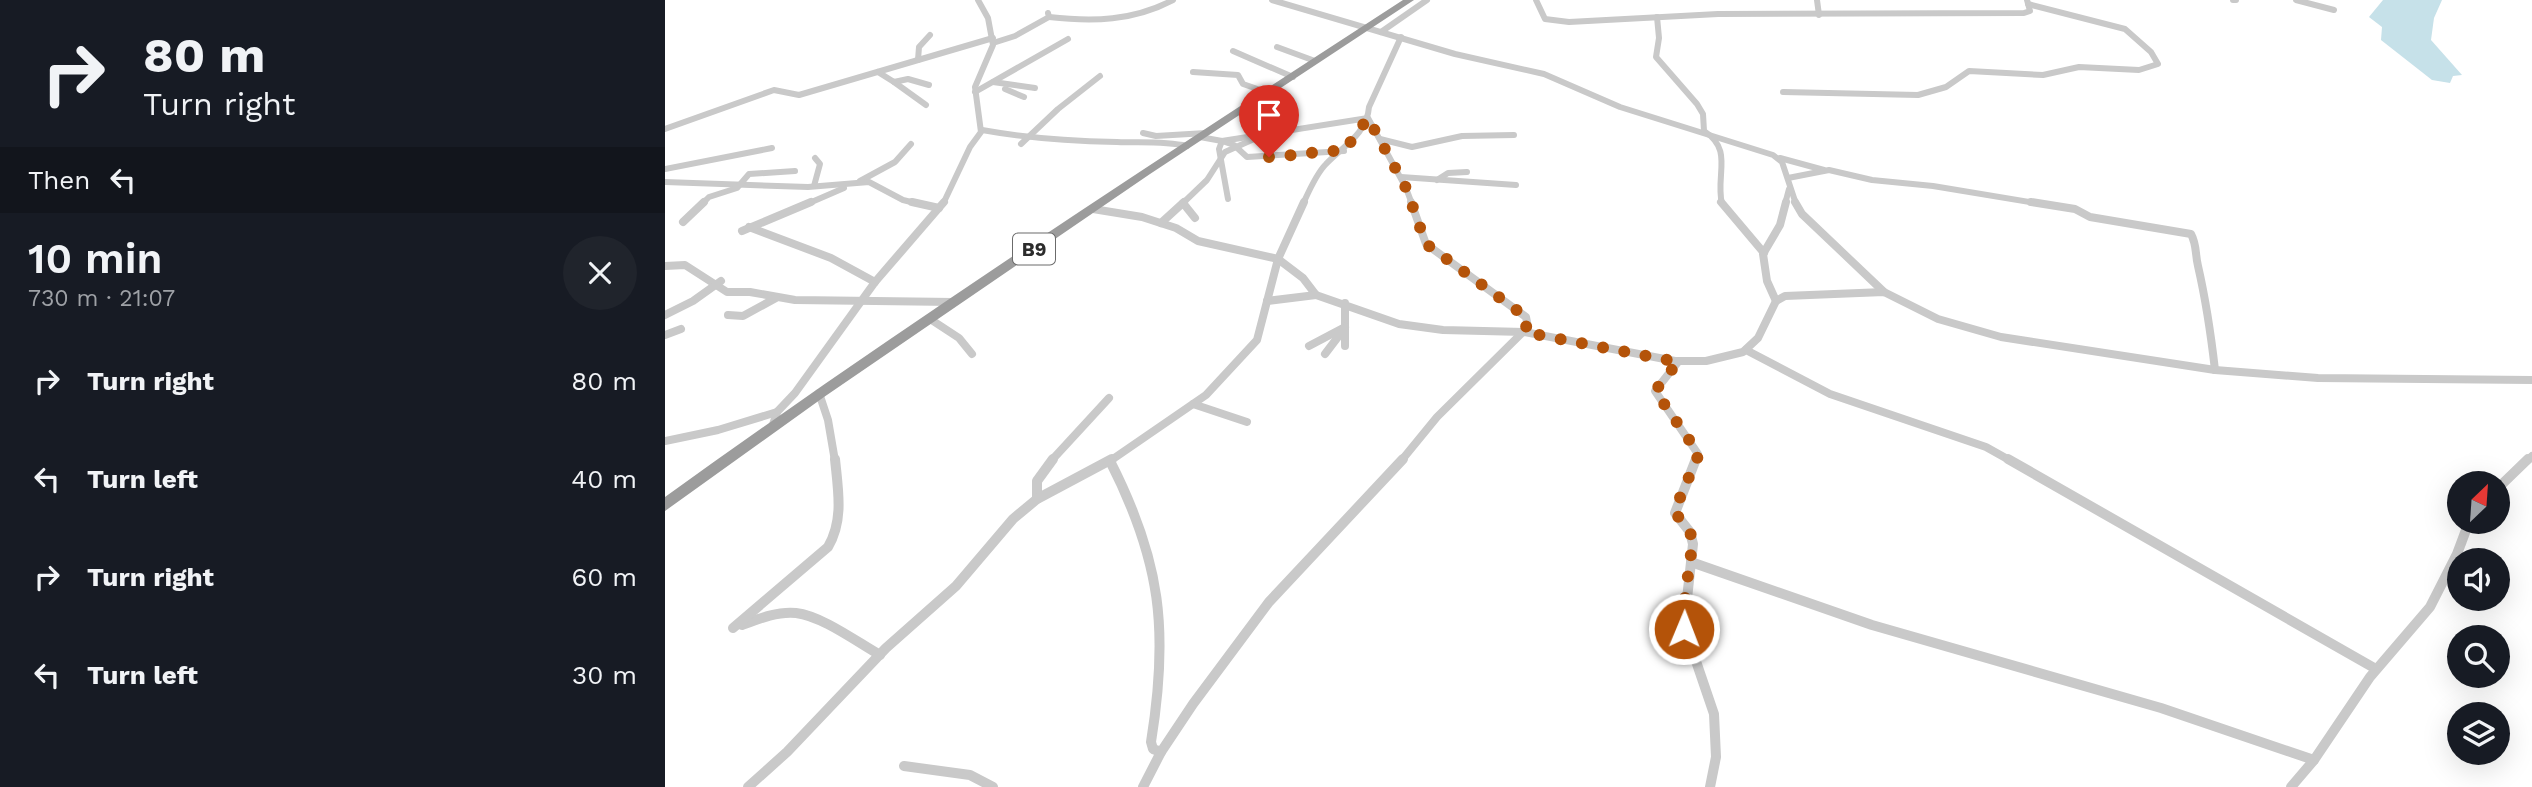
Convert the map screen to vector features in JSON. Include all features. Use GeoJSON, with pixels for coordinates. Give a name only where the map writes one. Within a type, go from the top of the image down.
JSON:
{"type":"FeatureCollection","features":[{"type":"Feature","properties":{"kind":"highway","name":"B9"},"geometry":{"type":"LineString","coordinates":[[665,505],[820,393],[954,302],[1409,0]]}},
{"type":"Feature","properties":{"kind":"street"},"geometry":{"type":"LineString","coordinates":[[772,428],[777,412],[795,393],[875,282],[947,199],[970,147],[982,130],[975,92],[993,41],[986,12],[978,0]]}},
{"type":"Feature","properties":{"kind":"street"},"geometry":{"type":"LineString","coordinates":[[665,129],[774,90],[799,95],[1019,34],[1048,15],[1092,23],[1150,12],[1173,0]]}},
{"type":"Feature","properties":{"kind":"street"},"geometry":{"type":"LineString","coordinates":[[1272,0],[1464,56],[1535,72],[1620,107],[1682,127],[1704,131],[1779,158],[1872,180],[1933,186],[2075,209],[2090,217],[2191,234],[2196,243],[2197,264],[2206,291],[2215,370]]}},
{"type":"Feature","properties":{"kind":"street"},"geometry":{"type":"LineString","coordinates":[[1381,32],[1427,0]]}},
{"type":"Feature","properties":{"kind":"street"},"geometry":{"type":"LineString","coordinates":[[1536,0],[1542,16],[1559,22],[1657,17],[2024,13],[2030,11],[2027,2]]}},
{"type":"Feature","properties":{"kind":"street"},"geometry":{"type":"LineString","coordinates":[[1817,0],[1819,15]]}},
{"type":"Feature","properties":{"kind":"street"},"geometry":{"type":"LineString","coordinates":[[2297,0],[2334,10]]}},
{"type":"Feature","properties":{"kind":"street"},"geometry":{"type":"LineString","coordinates":[[1783,92],[1919,95],[1946,87],[1969,71],[2043,75],[2080,67],[2139,70],[2158,64],[2151,52],[2125,29],[2027,2]]}},
{"type":"Feature","properties":{"kind":"street"},"geometry":{"type":"LineString","coordinates":[[1657,17],[1659,38],[1655,57],[1697,104],[1703,114],[1704,131]]}},
{"type":"Feature","properties":{"kind":"street"},"geometry":{"type":"LineString","coordinates":[[918,60],[919,47],[930,35]]}},
{"type":"Feature","properties":{"kind":"street"},"geometry":{"type":"LineString","coordinates":[[748,787],[787,752],[880,655],[956,586],[1013,519],[1037,499],[1110,461],[1206,395],[1257,340],[1278,259],[1325,165],[1344,151],[1368,118],[1369,107],[1401,37]]}},
{"type":"Feature","properties":{"kind":"street"},"geometry":{"type":"LineString","coordinates":[[975,92],[1068,39]]}},
{"type":"Feature","properties":{"kind":"street"},"geometry":{"type":"LineString","coordinates":[[1277,47],[1315,61]]}},
{"type":"Feature","properties":{"kind":"street"},"geometry":{"type":"LineString","coordinates":[[1233,51],[1293,78]]}},
{"type":"Feature","properties":{"kind":"street"},"geometry":{"type":"LineString","coordinates":[[878,72],[926,105]]}},
{"type":"Feature","properties":{"kind":"street"},"geometry":{"type":"LineString","coordinates":[[1193,72],[1238,75],[1243,85],[1269,93]]}},
{"type":"Feature","properties":{"kind":"street"},"geometry":{"type":"LineString","coordinates":[[1021,144],[1058,109],[1100,76]]}},
{"type":"Feature","properties":{"kind":"street"},"geometry":{"type":"LineString","coordinates":[[894,82],[908,79],[929,85]]}},
{"type":"Feature","properties":{"kind":"street"},"geometry":{"type":"LineString","coordinates":[[989,84],[1035,88]]}},
{"type":"Feature","properties":{"kind":"street"},"geometry":{"type":"LineString","coordinates":[[989,84],[1024,97]]}},
{"type":"Feature","properties":{"kind":"street"},"geometry":{"type":"LineString","coordinates":[[1222,141],[1368,118]]}},
{"type":"Feature","properties":{"kind":"street"},"geometry":{"type":"LineString","coordinates":[[1143,787],[1161,752],[1220,664],[1269,602],[1393,471],[1437,417],[1524,332],[1528,322],[1518,311],[1426,244],[1401,177],[1368,118]]}},
{"type":"Feature","properties":{"kind":"street"},"geometry":{"type":"LineString","coordinates":[[982,130],[1117,142],[1170,142],[1187,146]]}},
{"type":"Feature","properties":{"kind":"street"},"geometry":{"type":"LineString","coordinates":[[1704,131],[1715,138],[1721,148],[1721,202],[1764,253]]}},
{"type":"Feature","properties":{"kind":"street"},"geometry":{"type":"LineString","coordinates":[[1143,133],[1156,136],[1204,135],[1235,146],[1247,157],[1344,151]]}},
{"type":"Feature","properties":{"kind":"street"},"geometry":{"type":"LineString","coordinates":[[1380,139],[1412,147],[1462,136],[1514,135]]}},
{"type":"Feature","properties":{"kind":"street"},"geometry":{"type":"LineString","coordinates":[[1161,223],[1207,180],[1221,156],[1235,146],[1258,136]]}},
{"type":"Feature","properties":{"kind":"street"},"geometry":{"type":"LineString","coordinates":[[1222,141],[1219,149],[1225,175],[1223,187],[1228,199]]}},
{"type":"Feature","properties":{"kind":"street"},"geometry":{"type":"LineString","coordinates":[[875,282],[817,252],[746,229],[891,167],[903,157],[911,144]]}},
{"type":"Feature","properties":{"kind":"street"},"geometry":{"type":"LineString","coordinates":[[665,169],[772,148]]}},
{"type":"Feature","properties":{"kind":"street"},"geometry":{"type":"LineString","coordinates":[[696,162],[714,149]]}},
{"type":"Feature","properties":{"kind":"street"},"geometry":{"type":"LineString","coordinates":[[814,186],[820,164],[815,158]]}},
{"type":"Feature","properties":{"kind":"street"},"geometry":{"type":"LineString","coordinates":[[1779,158],[1795,205],[1802,214],[1884,292],[1938,319],[2001,337],[2215,370],[2318,378],[2532,380]]}},
{"type":"Feature","properties":{"kind":"street"},"geometry":{"type":"LineString","coordinates":[[683,222],[709,197],[737,188],[757,164]]}},
{"type":"Feature","properties":{"kind":"street"},"geometry":{"type":"LineString","coordinates":[[1788,178],[1829,170]]}},
{"type":"Feature","properties":{"kind":"street"},"geometry":{"type":"LineString","coordinates":[[749,174],[795,171]]}},
{"type":"Feature","properties":{"kind":"street"},"geometry":{"type":"LineString","coordinates":[[1437,180],[1448,173],[1467,172]]}},
{"type":"Feature","properties":{"kind":"street"},"geometry":{"type":"LineString","coordinates":[[1401,177],[1516,185]]}},
{"type":"Feature","properties":{"kind":"street"},"geometry":{"type":"LineString","coordinates":[[665,182],[814,186],[859,182],[881,186],[903,200],[939,208]]}},
{"type":"Feature","properties":{"kind":"street"},"geometry":{"type":"LineString","coordinates":[[1267,301],[1316,295],[1399,324],[1420,328],[1524,332],[1678,362],[1724,358],[1746,350],[1758,338],[1776,300],[1765,272],[1764,253],[1780,225],[1790,188]]}},
{"type":"Feature","properties":{"kind":"street"},"geometry":{"type":"LineString","coordinates":[[1183,204],[1195,218]]}},
{"type":"Feature","properties":{"kind":"street"},"geometry":{"type":"LineString","coordinates":[[1093,209],[1122,212],[1161,223],[1198,241],[1278,259],[1303,278],[1316,295]]}},
{"type":"Feature","properties":{"kind":"street"},"geometry":{"type":"LineString","coordinates":[[665,266],[685,265],[718,283],[727,292],[750,292],[776,298],[954,302]]}},
{"type":"Feature","properties":{"kind":"street"},"geometry":{"type":"LineString","coordinates":[[665,315],[694,301],[718,283]]}},
{"type":"Feature","properties":{"kind":"street"},"geometry":{"type":"LineString","coordinates":[[1776,300],[1802,293],[1884,292]]}},
{"type":"Feature","properties":{"kind":"street"},"geometry":{"type":"LineString","coordinates":[[728,315],[743,316],[776,298]]}},
{"type":"Feature","properties":{"kind":"street"},"geometry":{"type":"LineString","coordinates":[[1345,303],[1345,345]]}},
{"type":"Feature","properties":{"kind":"street"},"geometry":{"type":"LineString","coordinates":[[930,319],[950,330],[972,354]]}},
{"type":"Feature","properties":{"kind":"street"},"geometry":{"type":"LineString","coordinates":[[1309,346],[1345,327]]}},
{"type":"Feature","properties":{"kind":"street"},"geometry":{"type":"LineString","coordinates":[[1325,354],[1345,327]]}},
{"type":"Feature","properties":{"kind":"street"},"geometry":{"type":"LineString","coordinates":[[665,335],[681,329]]}},
{"type":"Feature","properties":{"kind":"street"},"geometry":{"type":"LineString","coordinates":[[1746,350],[1830,394],[1986,447],[2376,668]]}},
{"type":"Feature","properties":{"kind":"street"},"geometry":{"type":"LineString","coordinates":[[1678,362],[1655,391],[1699,454],[1675,513],[1693,539],[1683,612],[1684,629],[1703,674],[1717,724],[1717,755],[1710,787]]}},
{"type":"Feature","properties":{"kind":"street"},"geometry":{"type":"LineString","coordinates":[[820,393],[830,423],[838,530],[828,547],[733,628],[765,617],[796,613],[817,620],[880,655]]}},
{"type":"Feature","properties":{"kind":"street"},"geometry":{"type":"LineString","coordinates":[[1037,499],[1037,481],[1044,469],[1109,398]]}},
{"type":"Feature","properties":{"kind":"street"},"geometry":{"type":"LineString","coordinates":[[1193,404],[1247,422]]}},
{"type":"Feature","properties":{"kind":"street"},"geometry":{"type":"LineString","coordinates":[[665,441],[718,430],[777,412]]}},
{"type":"Feature","properties":{"kind":"street"},"geometry":{"type":"LineString","coordinates":[[2510,477],[2532,456]]}},
{"type":"Feature","properties":{"kind":"street"},"geometry":{"type":"LineString","coordinates":[[1110,461],[1143,531],[1155,572],[1163,644],[1151,741],[1153,750],[1161,752]]}},
{"type":"Feature","properties":{"kind":"street"},"geometry":{"type":"LineString","coordinates":[[2291,787],[2314,760],[2376,668],[2430,607],[2464,534]]}},
{"type":"Feature","properties":{"kind":"street"},"geometry":{"type":"LineString","coordinates":[[1691,562],[1872,625],[2194,718],[2314,760]]}},
{"type":"Feature","properties":{"kind":"street"},"geometry":{"type":"LineString","coordinates":[[904,766],[970,775],[993,787]]}},
{"type":"Feature","properties":{"kind":"water"},"geometry":{"type":"Polygon","coordinates":[[[2383,0],[2442,0],[2434,18],[2431,40],[2462,75],[2453,76],[2450,83],[2432,80],[2381,40],[2382,27],[2369,17],[2383,0]]]}},
{"type":"Feature","properties":{"kind":"route"},"geometry":{"type":"LineString","coordinates":[[1269,157],[1324,150],[1344,151],[1368,118],[1395,162],[1414,205],[1426,244],[1526,317],[1528,327],[1524,332],[1678,362],[1655,391],[1661,404],[1699,454],[1675,509],[1693,539],[1684,596],[1684,629]]}}]}
